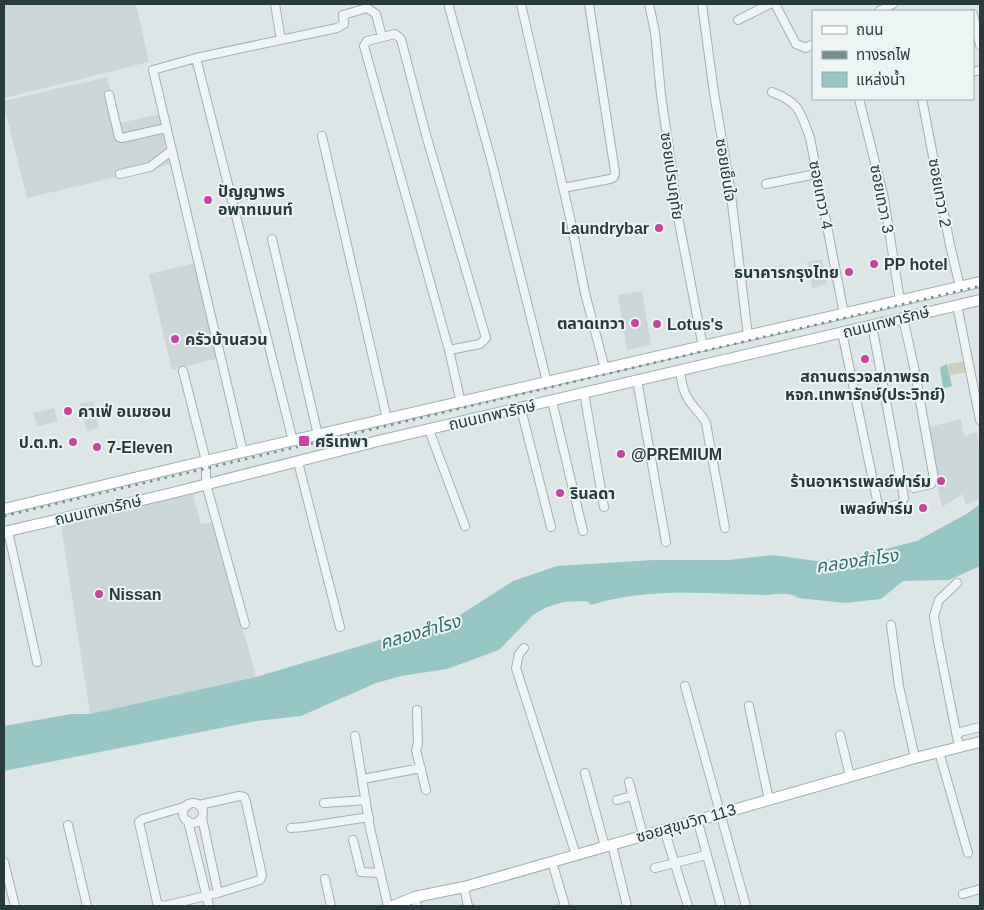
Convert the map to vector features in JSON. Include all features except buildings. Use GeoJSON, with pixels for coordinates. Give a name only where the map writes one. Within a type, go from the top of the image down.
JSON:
{"type":"FeatureCollection","features":[{"type":"Feature","properties":{"kind":"main road","name":"ถนนเทพารักษ์"},"geometry":{"type":"LineString","coordinates":[[4,509],[980,282]]}},
{"type":"Feature","properties":{"kind":"main road","name":"ถนนเทพารักษ์"},"geometry":{"type":"LineString","coordinates":[[6,532],[378,441],[980,300]]}},
{"type":"Feature","properties":{"kind":"main road","name":"ซอยสุขุมวิท 113"},"geometry":{"type":"LineString","coordinates":[[393,906],[416,902],[720,812],[980,742]]}},
{"type":"Feature","properties":{"kind":"street"},"geometry":{"type":"LineString","coordinates":[[275,4],[281,40]]}},
{"type":"Feature","properties":{"kind":"street"},"geometry":{"type":"LineString","coordinates":[[521,4],[585,293],[605,369]]}},
{"type":"Feature","properties":{"kind":"street"},"geometry":{"type":"LineString","coordinates":[[563,188],[610,179],[614,176],[615,172],[589,4]]}},
{"type":"Feature","properties":{"kind":"street","name":"ซอยเปรมฤทัย"},"geometry":{"type":"LineString","coordinates":[[649,4],[655,32],[660,95],[678,217],[703,347]]}},
{"type":"Feature","properties":{"kind":"street","name":"ซอยเย็นใจ"},"geometry":{"type":"LineString","coordinates":[[702,4],[730,187],[748,336]]}},
{"type":"Feature","properties":{"kind":"street"},"geometry":{"type":"LineString","coordinates":[[738,20],[770,4]]}},
{"type":"Feature","properties":{"kind":"street"},"geometry":{"type":"LineString","coordinates":[[775,4],[796,44],[806,48],[812,45]]}},
{"type":"Feature","properties":{"kind":"street"},"geometry":{"type":"LineString","coordinates":[[881,10],[893,4]]}},
{"type":"Feature","properties":{"kind":"street"},"geometry":{"type":"LineString","coordinates":[[449,7],[492,163],[547,382]]}},
{"type":"Feature","properties":{"kind":"street"},"geometry":{"type":"LineString","coordinates":[[243,452],[153,70],[196,58],[337,28],[344,24],[343,15],[367,8],[376,14],[382,37]]}},
{"type":"Feature","properties":{"kind":"street"},"geometry":{"type":"LineString","coordinates":[[974,18],[980,45]]}},
{"type":"Feature","properties":{"kind":"street"},"geometry":{"type":"LineString","coordinates":[[449,350],[480,344],[486,338],[426,135],[401,39],[394,34],[367,41],[364,46],[449,350],[461,403]]}},
{"type":"Feature","properties":{"kind":"street"},"geometry":{"type":"LineString","coordinates":[[196,58],[293,441]]}},
{"type":"Feature","properties":{"kind":"street","name":"ซอยเทวา 4"},"geometry":{"type":"LineString","coordinates":[[772,92],[784,96],[800,111],[810,138],[844,314]]}},
{"type":"Feature","properties":{"kind":"street"},"geometry":{"type":"LineString","coordinates":[[109,95],[119,137],[122,138],[166,128]]}},
{"type":"Feature","properties":{"kind":"street","name":"ซอยเทวา 3"},"geometry":{"type":"LineString","coordinates":[[859,100],[884,198],[900,301]]}},
{"type":"Feature","properties":{"kind":"street","name":"ซอยเทวา 2"},"geometry":{"type":"LineString","coordinates":[[922,100],[960,287]]}},
{"type":"Feature","properties":{"kind":"street"},"geometry":{"type":"LineString","coordinates":[[322,136],[388,419]]}},
{"type":"Feature","properties":{"kind":"street"},"geometry":{"type":"LineString","coordinates":[[120,174],[150,167],[171,150]]}},
{"type":"Feature","properties":{"kind":"street"},"geometry":{"type":"LineString","coordinates":[[766,184],[816,174]]}},
{"type":"Feature","properties":{"kind":"street"},"geometry":{"type":"LineString","coordinates":[[272,239],[318,435]]}},
{"type":"Feature","properties":{"kind":"street"},"geometry":{"type":"LineString","coordinates":[[957,305],[980,420]]}},
{"type":"Feature","properties":{"kind":"street"},"geometry":{"type":"LineString","coordinates":[[903,318],[914,367],[934,479],[931,484],[914,488]]}},
{"type":"Feature","properties":{"kind":"street"},"geometry":{"type":"LineString","coordinates":[[842,332],[878,505],[883,508],[901,504],[904,498],[872,325]]}},
{"type":"Feature","properties":{"kind":"street"},"geometry":{"type":"LineString","coordinates":[[680,370],[687,398],[702,415],[706,423],[725,528]]}},
{"type":"Feature","properties":{"kind":"street"},"geometry":{"type":"LineString","coordinates":[[184,371],[206,461],[206,484],[245,624]]}},
{"type":"Feature","properties":{"kind":"street"},"geometry":{"type":"LineString","coordinates":[[637,380],[666,542]]}},
{"type":"Feature","properties":{"kind":"street"},"geometry":{"type":"LineString","coordinates":[[584,393],[604,507]]}},
{"type":"Feature","properties":{"kind":"street"},"geometry":{"type":"LineString","coordinates":[[552,401],[583,531]]}},
{"type":"Feature","properties":{"kind":"street"},"geometry":{"type":"LineString","coordinates":[[521,408],[551,527]]}},
{"type":"Feature","properties":{"kind":"street"},"geometry":{"type":"LineString","coordinates":[[429,430],[465,526]]}},
{"type":"Feature","properties":{"kind":"street"},"geometry":{"type":"LineString","coordinates":[[298,462],[340,627]]}},
{"type":"Feature","properties":{"kind":"street"},"geometry":{"type":"LineString","coordinates":[[6,532],[37,662]]}},
{"type":"Feature","properties":{"kind":"street"},"geometry":{"type":"LineString","coordinates":[[957,583],[939,600],[934,616],[959,747]]}},
{"type":"Feature","properties":{"kind":"street"},"geometry":{"type":"LineString","coordinates":[[890,625],[899,686],[915,758]]}},
{"type":"Feature","properties":{"kind":"street"},"geometry":{"type":"LineString","coordinates":[[524,648],[519,654],[516,668],[576,855]]}},
{"type":"Feature","properties":{"kind":"street"},"geometry":{"type":"LineString","coordinates":[[685,686],[746,906]]}},
{"type":"Feature","properties":{"kind":"street"},"geometry":{"type":"LineString","coordinates":[[749,706],[769,800]]}},
{"type":"Feature","properties":{"kind":"street"},"geometry":{"type":"LineString","coordinates":[[417,710],[418,744],[416,750],[426,790]]}},
{"type":"Feature","properties":{"kind":"street"},"geometry":{"type":"LineString","coordinates":[[956,733],[980,727]]}},
{"type":"Feature","properties":{"kind":"street"},"geometry":{"type":"LineString","coordinates":[[840,735],[850,776]]}},
{"type":"Feature","properties":{"kind":"street"},"geometry":{"type":"LineString","coordinates":[[355,736],[369,817],[388,906]]}},
{"type":"Feature","properties":{"kind":"street"},"geometry":{"type":"LineString","coordinates":[[939,752],[968,853]]}},
{"type":"Feature","properties":{"kind":"street"},"geometry":{"type":"LineString","coordinates":[[362,779],[421,768]]}},
{"type":"Feature","properties":{"kind":"street"},"geometry":{"type":"LineString","coordinates":[[584,773],[628,906]]}},
{"type":"Feature","properties":{"kind":"street"},"geometry":{"type":"LineString","coordinates":[[629,782],[643,835]]}},
{"type":"Feature","properties":{"kind":"street"},"geometry":{"type":"LineString","coordinates":[[239,796],[244,797],[262,876],[260,880],[218,893],[160,906],[157,902],[139,822],[142,819],[187,806],[193,803],[199,805],[239,796]]}},
{"type":"Feature","properties":{"kind":"street"},"geometry":{"type":"LineString","coordinates":[[616,800],[632,796]]}},
{"type":"Feature","properties":{"kind":"street"},"geometry":{"type":"LineString","coordinates":[[324,803],[366,800]]}},
{"type":"Feature","properties":{"kind":"street"},"geometry":{"type":"LineString","coordinates":[[199,805],[202,810],[202,818],[218,893]]}},
{"type":"Feature","properties":{"kind":"street"},"geometry":{"type":"LineString","coordinates":[[187,806],[184,814],[188,821],[209,906]]}},
{"type":"Feature","properties":{"kind":"street"},"geometry":{"type":"LineString","coordinates":[[292,828],[369,817]]}},
{"type":"Feature","properties":{"kind":"street"},"geometry":{"type":"LineString","coordinates":[[188,821],[196,822],[202,818]]}},
{"type":"Feature","properties":{"kind":"street"},"geometry":{"type":"LineString","coordinates":[[697,819],[721,906]]}},
{"type":"Feature","properties":{"kind":"street"},"geometry":{"type":"LineString","coordinates":[[68,825],[87,906]]}},
{"type":"Feature","properties":{"kind":"street"},"geometry":{"type":"LineString","coordinates":[[664,829],[688,906]]}},
{"type":"Feature","properties":{"kind":"street"},"geometry":{"type":"LineString","coordinates":[[353,840],[361,872],[380,873]]}},
{"type":"Feature","properties":{"kind":"street"},"geometry":{"type":"LineString","coordinates":[[655,868],[706,855]]}},
{"type":"Feature","properties":{"kind":"street"},"geometry":{"type":"LineString","coordinates":[[4,862],[15,906]]}},
{"type":"Feature","properties":{"kind":"street"},"geometry":{"type":"LineString","coordinates":[[552,862],[566,906]]}},
{"type":"Feature","properties":{"kind":"street"},"geometry":{"type":"LineString","coordinates":[[326,879],[331,906]]}},
{"type":"Feature","properties":{"kind":"street"},"geometry":{"type":"LineString","coordinates":[[464,887],[468,906]]}},
{"type":"Feature","properties":{"kind":"street"},"geometry":{"type":"LineString","coordinates":[[963,894],[980,889]]}},
{"type":"Feature","properties":{"kind":"shaded area"},"geometry":{"type":"Polygon","coordinates":[[[4,4],[136,4],[149,62],[4,98],[4,4]]]}},
{"type":"Feature","properties":{"kind":"shaded area"},"geometry":{"type":"Polygon","coordinates":[[[107,77],[120,123],[160,114],[172,164],[27,198],[4,101],[107,77]]]}},
{"type":"Feature","properties":{"kind":"shaded area"},"geometry":{"type":"Polygon","coordinates":[[[822,259],[827,284],[812,288],[807,262],[822,259]]]}},
{"type":"Feature","properties":{"kind":"shaded area","name":"ครัวบ้านสวน"},"geometry":{"type":"Polygon","coordinates":[[[195,263],[219,358],[172,370],[149,274],[195,263]]]}},
{"type":"Feature","properties":{"kind":"shaded area","name":"ตลาดเทวา"},"geometry":{"type":"Polygon","coordinates":[[[642,291],[651,345],[627,350],[618,295],[642,291]]]}},
{"type":"Feature","properties":{"kind":"shaded area"},"geometry":{"type":"Polygon","coordinates":[[[93,401],[99,428],[87,431],[80,404],[93,401]]]}},
{"type":"Feature","properties":{"kind":"shaded area"},"geometry":{"type":"Polygon","coordinates":[[[54,408],[58,421],[37,427],[33,413],[54,408]]]}},
{"type":"Feature","properties":{"kind":"shaded area"},"geometry":{"type":"Polygon","coordinates":[[[961,419],[964,436],[976,432],[980,452],[980,498],[966,505],[963,494],[942,507],[925,428],[961,419]]]}},
{"type":"Feature","properties":{"kind":"shaded area"},"geometry":{"type":"Polygon","coordinates":[[[193,494],[201,524],[214,522],[256,677],[90,714],[61,526],[193,494]]]}},
{"type":"Feature","properties":{"kind":"green space"},"geometry":{"type":"Polygon","coordinates":[[[967,361],[969,372],[950,375],[948,364],[967,361]]]}},
{"type":"Feature","properties":{"kind":"water"},"geometry":{"type":"Polygon","coordinates":[[[947,364],[952,386],[943,389],[940,367],[947,364]]]}},
{"type":"Feature","properties":{"kind":"water","name":"คลองสำโรง"},"geometry":{"type":"Polygon","coordinates":[[[980,504],[980,566],[949,580],[903,581],[881,599],[845,603],[798,598],[786,594],[677,593],[612,599],[591,605],[587,601],[564,602],[547,607],[533,615],[499,650],[447,669],[401,676],[376,683],[301,716],[256,721],[4,771],[4,726],[71,714],[90,714],[256,677],[457,617],[513,581],[557,566],[654,560],[728,560],[773,555],[816,561],[858,556],[917,541],[968,513],[980,504]]]}},
{"type":"Feature","properties":{"kind":"railway"},"geometry":{"type":"LineString","coordinates":[[4,516],[980,286]]}},
{"type":"Feature","properties":{"kind":"place","name":"ปัญญาพร อพาทเมนท์"},"geometry":{"type":"Point","coordinates":[208,200]}},
{"type":"Feature","properties":{"kind":"place","name":"Laundrybar"},"geometry":{"type":"Point","coordinates":[659,228]}},
{"type":"Feature","properties":{"kind":"place","name":"PP hotel"},"geometry":{"type":"Point","coordinates":[874,264]}},
{"type":"Feature","properties":{"kind":"place","name":"ธนาคารกรุงไทย"},"geometry":{"type":"Point","coordinates":[849,272]}},
{"type":"Feature","properties":{"kind":"place","name":"ตลาดเทวา"},"geometry":{"type":"Point","coordinates":[635,323]}},
{"type":"Feature","properties":{"kind":"place","name":"Lotus's"},"geometry":{"type":"Point","coordinates":[657,324]}},
{"type":"Feature","properties":{"kind":"place","name":"ครัวบ้านสวน"},"geometry":{"type":"Point","coordinates":[175,339]}},
{"type":"Feature","properties":{"kind":"place","name":"สถานตรวจสภาพรถ หจก.เทพารักษ์(ประวิทย์)"},"geometry":{"type":"Point","coordinates":[865,359]}},
{"type":"Feature","properties":{"kind":"place","name":"คาเฟ่ อเมซอน"},"geometry":{"type":"Point","coordinates":[68,411]}},
{"type":"Feature","properties":{"kind":"place","name":"ศรีเทพา"},"geometry":{"type":"Point","coordinates":[304,441]}},
{"type":"Feature","properties":{"kind":"place","name":"ป.ต.ท."},"geometry":{"type":"Point","coordinates":[73,442]}},
{"type":"Feature","properties":{"kind":"place","name":"7-Eleven"},"geometry":{"type":"Point","coordinates":[97,447]}},
{"type":"Feature","properties":{"kind":"place","name":"@PREMIUM"},"geometry":{"type":"Point","coordinates":[621,454]}},
{"type":"Feature","properties":{"kind":"place","name":"ร้านอาหารเพลย์ฟาร์ม"},"geometry":{"type":"Point","coordinates":[941,481]}},
{"type":"Feature","properties":{"kind":"place","name":"รินลดา"},"geometry":{"type":"Point","coordinates":[560,493]}},
{"type":"Feature","properties":{"kind":"place","name":"เพลย์ฟาร์ม"},"geometry":{"type":"Point","coordinates":[923,508]}},
{"type":"Feature","properties":{"kind":"place","name":"Nissan"},"geometry":{"type":"Point","coordinates":[99,594]}}]}
